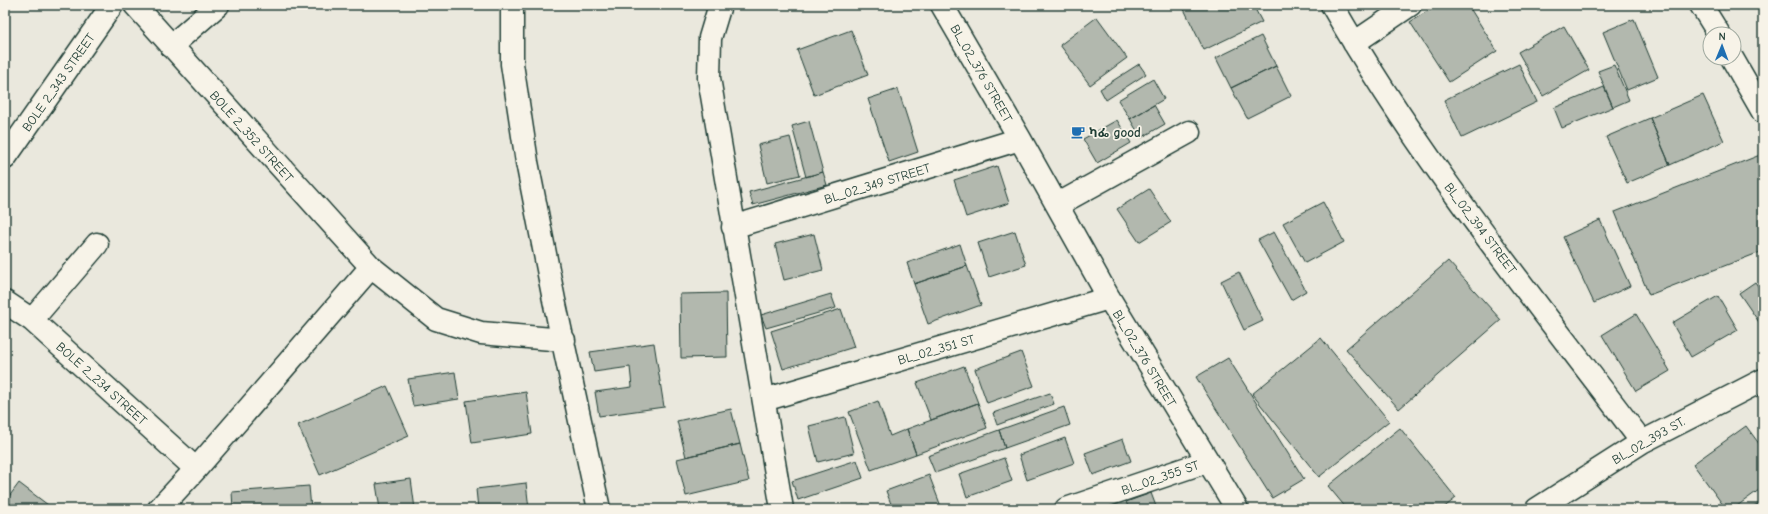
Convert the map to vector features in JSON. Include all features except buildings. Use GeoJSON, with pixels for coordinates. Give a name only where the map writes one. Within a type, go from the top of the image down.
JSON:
{"type":"FeatureCollection","features":[{"type":"Feature","properties":{"kind":"street","name":"BOLE 2_343 STREET"},"geometry":{"type":"LineString","coordinates":[[5,158],[112,5]]}},
{"type":"Feature","properties":{"kind":"street","name":"BOLE 2_352 STREET"},"geometry":{"type":"LineString","coordinates":[[134,5],[371,267],[436,319],[481,334],[564,340]]}},
{"type":"Feature","properties":{"kind":"street"},"geometry":{"type":"LineString","coordinates":[[171,46],[218,5]]}},
{"type":"Feature","properties":{"kind":"street"},"geometry":{"type":"LineString","coordinates":[[512,5],[512,64],[522,132],[554,300],[564,340],[599,509]]}},
{"type":"Feature","properties":{"kind":"street"},"geometry":{"type":"LineString","coordinates":[[720,5],[710,38],[709,78],[733,227],[782,509]]}},
{"type":"Feature","properties":{"kind":"street","name":"BL_02_376 STREET"},"geometry":{"type":"LineString","coordinates":[[942,5],[1020,138],[1109,298],[1237,509]]}},
{"type":"Feature","properties":{"kind":"street","name":"BL_02_394 STREET"},"geometry":{"type":"LineString","coordinates":[[1332,5],[1354,44],[1442,176],[1642,442]]}},
{"type":"Feature","properties":{"kind":"street"},"geometry":{"type":"LineString","coordinates":[[1354,44],[1410,5]]}},
{"type":"Feature","properties":{"kind":"street"},"geometry":{"type":"LineString","coordinates":[[1701,5],[1714,26]]}},
{"type":"Feature","properties":{"kind":"street"},"geometry":{"type":"LineString","coordinates":[[1737,66],[1763,112]]}},
{"type":"Feature","properties":{"kind":"street"},"geometry":{"type":"LineString","coordinates":[[1057,205],[1189,132]]}},
{"type":"Feature","properties":{"kind":"street","name":"BL_02_349 STREET"},"geometry":{"type":"LineString","coordinates":[[733,227],[1020,138]]}},
{"type":"Feature","properties":{"kind":"street"},"geometry":{"type":"LineString","coordinates":[[32,320],[97,244]]}},
{"type":"Feature","properties":{"kind":"street"},"geometry":{"type":"LineString","coordinates":[[159,509],[196,469],[371,267]]}},
{"type":"Feature","properties":{"kind":"street","name":"BL_02_351 ST"},"geometry":{"type":"LineString","coordinates":[[764,400],[1109,298]]}},
{"type":"Feature","properties":{"kind":"street","name":"BOLE 2_234 STREET"},"geometry":{"type":"LineString","coordinates":[[5,302],[32,320],[196,469]]}},
{"type":"Feature","properties":{"kind":"street","name":"BL_02_393 ST."},"geometry":{"type":"LineString","coordinates":[[1548,506],[1642,442],[1763,380]]}},
{"type":"Feature","properties":{"kind":"street","name":"BL_02_355 ST"},"geometry":{"type":"LineString","coordinates":[[1066,509],[1208,461]]}},
{"type":"Feature","properties":{"kind":"place","name":"ካፌ good"},"geometry":{"type":"Point","coordinates":[1078,132]}}]}
